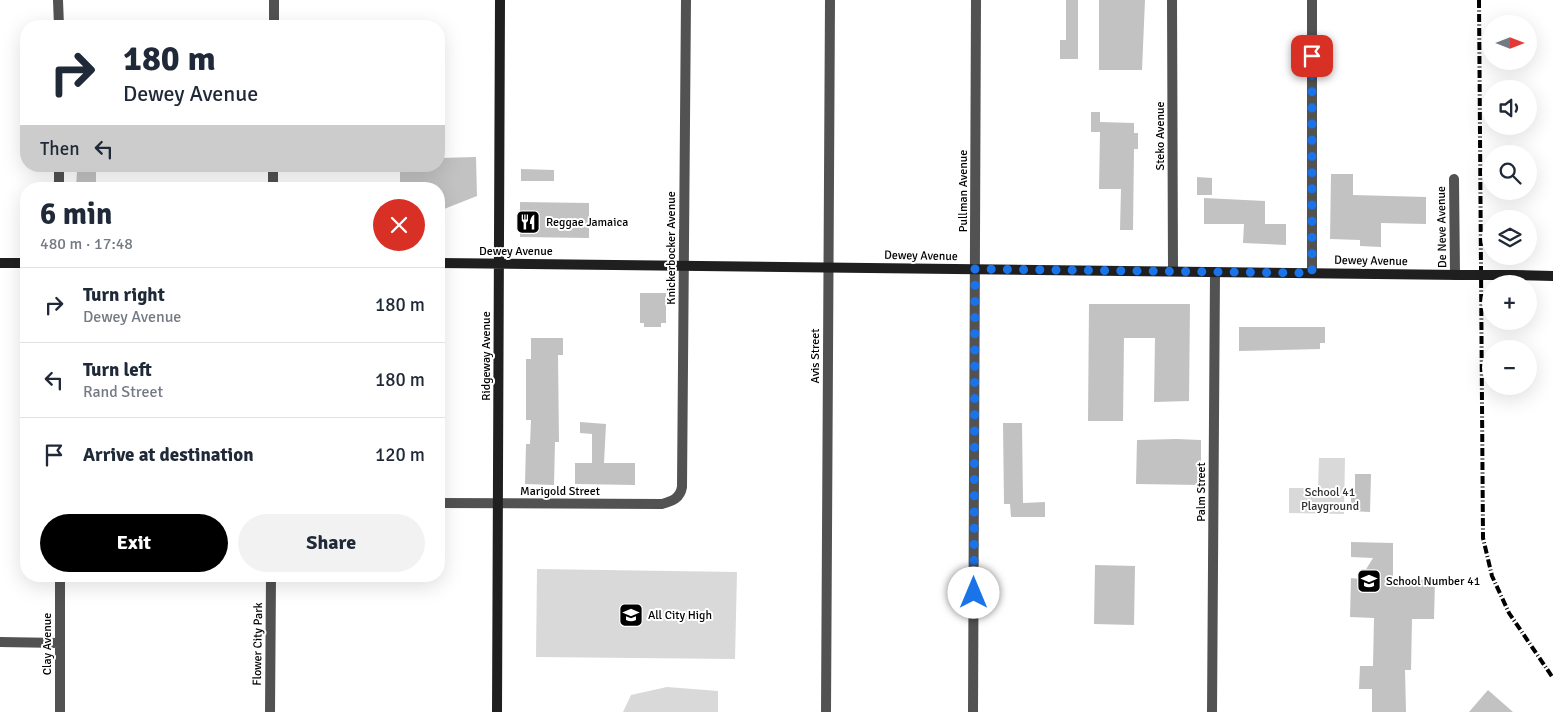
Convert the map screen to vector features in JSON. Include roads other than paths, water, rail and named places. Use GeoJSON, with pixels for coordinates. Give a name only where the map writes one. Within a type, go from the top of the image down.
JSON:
{"type":"FeatureCollection","features":[{"type":"Feature","properties":{"kind":"street"},"geometry":{"type":"LineString","coordinates":[[58,0],[58,20]]}},
{"type":"Feature","properties":{"kind":"street"},"geometry":{"type":"LineString","coordinates":[[274,0],[274,20]]}},
{"type":"Feature","properties":{"kind":"street","name":"Ridgeway Avenue"},"geometry":{"type":"LineString","coordinates":[[496,712],[500,0]]}},
{"type":"Feature","properties":{"kind":"street","name":"Knickerbocker Avenue"},"geometry":{"type":"LineString","coordinates":[[679,496],[682,486],[686,0]]}},
{"type":"Feature","properties":{"kind":"street","name":"Avis Street"},"geometry":{"type":"LineString","coordinates":[[826,712],[830,0]]}},
{"type":"Feature","properties":{"kind":"street","name":"Pullman Avenue"},"geometry":{"type":"LineString","coordinates":[[973,712],[976,0]]}},
{"type":"Feature","properties":{"kind":"street","name":"Steko Avenue"},"geometry":{"type":"LineString","coordinates":[[1172,0],[1173,271]]}},
{"type":"Feature","properties":{"kind":"street"},"geometry":{"type":"LineString","coordinates":[[1312,0],[1312,273]]}},
{"type":"Feature","properties":{"kind":"street","name":"De Neve Avenue"},"geometry":{"type":"LineString","coordinates":[[1454,179],[1458,275]]}},
{"type":"Feature","properties":{"kind":"street"},"geometry":{"type":"LineString","coordinates":[[0,263],[20,263]]}},
{"type":"Feature","properties":{"kind":"street","name":"Dewey Avenue"},"geometry":{"type":"LineString","coordinates":[[445,263],[1553,276]]}},
{"type":"Feature","properties":{"kind":"street","name":"Palm Street"},"geometry":{"type":"LineString","coordinates":[[1212,712],[1215,272]]}},
{"type":"Feature","properties":{"kind":"street","name":"Marigold Street"},"geometry":{"type":"LineString","coordinates":[[445,503],[662,504],[672,502],[679,496]]}},
{"type":"Feature","properties":{"kind":"street","name":"Clay Avenue"},"geometry":{"type":"LineString","coordinates":[[60,582],[60,712]]}},
{"type":"Feature","properties":{"kind":"street","name":"Flower City Park"},"geometry":{"type":"LineString","coordinates":[[270,712],[271,582]]}},
{"type":"Feature","properties":{"kind":"street"},"geometry":{"type":"LineString","coordinates":[[0,642],[60,643]]}},
{"type":"Feature","properties":{"kind":"railway"},"geometry":{"type":"LineString","coordinates":[[1479,0],[1483,538],[1492,576],[1509,613],[1553,678]]}},
{"type":"Feature","properties":{"kind":"place","name":"Reggae Jamaica"},"geometry":{"type":"Point","coordinates":[528,222]}},
{"type":"Feature","properties":{"kind":"place","name":"School Number 41"},"geometry":{"type":"Point","coordinates":[1369,581]}},
{"type":"Feature","properties":{"kind":"place","name":"All City High"},"geometry":{"type":"Point","coordinates":[631,615]}},
{"type":"Feature","properties":{"kind":"park label","name":"School 41 Playground"},"geometry":{"type":"Point","coordinates":[1330,499]}}]}
